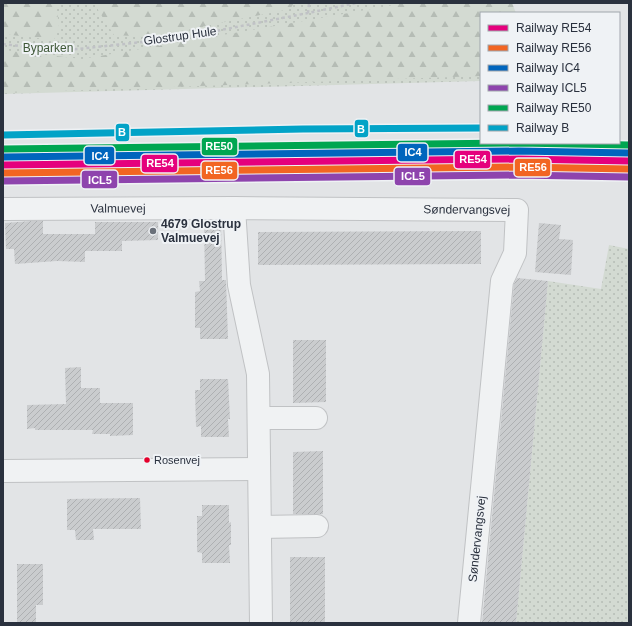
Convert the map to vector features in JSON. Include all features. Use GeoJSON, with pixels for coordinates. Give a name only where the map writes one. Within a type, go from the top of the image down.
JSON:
{"type":"FeatureCollection","features":[{"type":"Feature","properties":{"kind":"street","name":"Valmuevej"},"geometry":{"type":"LineString","coordinates":[[3,209],[234,208]]}},
{"type":"Feature","properties":{"kind":"street"},"geometry":{"type":"LineString","coordinates":[[234,208],[239,285],[258,374],[261,623]]}},
{"type":"Feature","properties":{"kind":"street","name":"Søndervangsvej"},"geometry":{"type":"LineString","coordinates":[[234,208],[517,210],[515,253],[502,281],[469,623]]}},
{"type":"Feature","properties":{"kind":"street"},"geometry":{"type":"LineString","coordinates":[[259,418],[316,418]]}},
{"type":"Feature","properties":{"kind":"street"},"geometry":{"type":"LineString","coordinates":[[3,471],[259,469]]}},
{"type":"Feature","properties":{"kind":"street"},"geometry":{"type":"LineString","coordinates":[[260,527],[317,526]]}},
{"type":"Feature","properties":{"kind":"path"},"geometry":{"type":"LineString","coordinates":[[308,13],[309,3]]}},
{"type":"Feature","properties":{"kind":"path","name":"Glostrup Hule"},"geometry":{"type":"LineString","coordinates":[[3,44],[59,51],[180,38],[356,3]]}},
{"type":"Feature","properties":{"kind":"green space","name":"Byparken"},"geometry":{"type":"Polygon","coordinates":[[[3,3],[489,3],[482,12],[480,12],[480,81],[3,94],[3,3]]]}},
{"type":"Feature","properties":{"kind":"green space"},"geometry":{"type":"Polygon","coordinates":[[[3,3],[56,3],[59,27],[54,40],[3,34],[3,3]]]}},
{"type":"Feature","properties":{"kind":"green space"},"geometry":{"type":"Polygon","coordinates":[[[98,3],[294,3],[290,9],[151,37],[114,35],[98,10],[98,3]]]}},
{"type":"Feature","properties":{"kind":"green space","name":"Byparken"},"geometry":{"type":"Polygon","coordinates":[[[405,3],[512,3],[516,12],[480,12],[480,76],[3,93],[3,50],[82,59],[405,3]]]}},
{"type":"Feature","properties":{"kind":"green space"},"geometry":{"type":"Polygon","coordinates":[[[609,245],[629,249],[629,623],[516,623],[548,281],[601,289],[609,245]]]}},
{"type":"Feature","properties":{"kind":"building"},"geometry":{"type":"Polygon","coordinates":[[[43,221],[43,234],[95,234],[95,222],[158,222],[158,240],[122,241],[122,251],[85,251],[85,262],[57,261],[15,264],[14,249],[6,249],[5,223],[43,221]]]}},
{"type":"Feature","properties":{"kind":"building"},"geometry":{"type":"Polygon","coordinates":[[[204,221],[221,221],[222,280],[226,280],[228,339],[200,339],[200,328],[195,328],[195,292],[200,291],[199,281],[205,281],[204,221]]]}},
{"type":"Feature","properties":{"kind":"building"},"geometry":{"type":"Polygon","coordinates":[[[539,223],[561,225],[559,239],[573,240],[571,275],[535,272],[539,223]]]}},
{"type":"Feature","properties":{"kind":"building"},"geometry":{"type":"Polygon","coordinates":[[[481,231],[481,264],[258,265],[258,232],[481,231]]]}},
{"type":"Feature","properties":{"kind":"building"},"geometry":{"type":"Polygon","coordinates":[[[517,278],[548,281],[516,623],[482,623],[514,284],[517,278]]]}},
{"type":"Feature","properties":{"kind":"building"},"geometry":{"type":"Polygon","coordinates":[[[293,340],[326,340],[326,402],[293,403],[293,340]]]}},
{"type":"Feature","properties":{"kind":"building"},"geometry":{"type":"Polygon","coordinates":[[[81,367],[81,388],[100,388],[100,403],[133,403],[133,435],[110,436],[110,434],[92,434],[93,430],[27,429],[27,405],[66,404],[65,368],[81,367]]]}},
{"type":"Feature","properties":{"kind":"building"},"geometry":{"type":"Polygon","coordinates":[[[200,379],[228,379],[230,419],[228,419],[229,437],[201,437],[201,426],[196,427],[195,390],[200,390],[200,379]]]}},
{"type":"Feature","properties":{"kind":"building"},"geometry":{"type":"Polygon","coordinates":[[[323,451],[323,514],[293,514],[293,452],[323,451]]]}},
{"type":"Feature","properties":{"kind":"building"},"geometry":{"type":"Polygon","coordinates":[[[140,498],[141,529],[93,529],[94,540],[76,540],[75,530],[67,530],[67,499],[140,498]]]}},
{"type":"Feature","properties":{"kind":"building"},"geometry":{"type":"Polygon","coordinates":[[[202,505],[229,505],[229,523],[231,522],[231,545],[229,545],[230,563],[202,563],[202,553],[197,552],[197,516],[202,516],[202,505]]]}},
{"type":"Feature","properties":{"kind":"building"},"geometry":{"type":"Polygon","coordinates":[[[290,557],[325,557],[325,623],[290,623],[290,557]]]}},
{"type":"Feature","properties":{"kind":"building"},"geometry":{"type":"Polygon","coordinates":[[[17,564],[43,564],[43,605],[36,605],[36,623],[17,623],[17,564]]]}},
{"type":"Feature","properties":{"kind":"rail line","name":"B"},"geometry":{"type":"LineString","coordinates":[[3,135],[303,129],[480,128]]}},
{"type":"Feature","properties":{"kind":"rail line","name":"RE50"},"geometry":{"type":"LineString","coordinates":[[3,149],[480,143]]}},
{"type":"Feature","properties":{"kind":"rail line","name":"RE50"},"geometry":{"type":"LineString","coordinates":[[574,144],[629,145]]}},
{"type":"Feature","properties":{"kind":"rail line","name":"IC4"},"geometry":{"type":"LineString","coordinates":[[3,157],[519,151],[629,153]]}},
{"type":"Feature","properties":{"kind":"rail line","name":"RE54"},"geometry":{"type":"LineString","coordinates":[[3,165],[519,159],[629,161]]}},
{"type":"Feature","properties":{"kind":"rail line","name":"RE56"},"geometry":{"type":"LineString","coordinates":[[3,173],[519,167],[629,169]]}},
{"type":"Feature","properties":{"kind":"rail line","name":"ICL5"},"geometry":{"type":"LineString","coordinates":[[3,181],[519,175],[629,177]]}},
{"type":"Feature","properties":{"kind":"place","name":"4679 Glostrup Valmuevej"},"geometry":{"type":"Point","coordinates":[153,231]}},
{"type":"Feature","properties":{"kind":"place","name":"Rosenvej"},"geometry":{"type":"Point","coordinates":[147,460]}}]}
